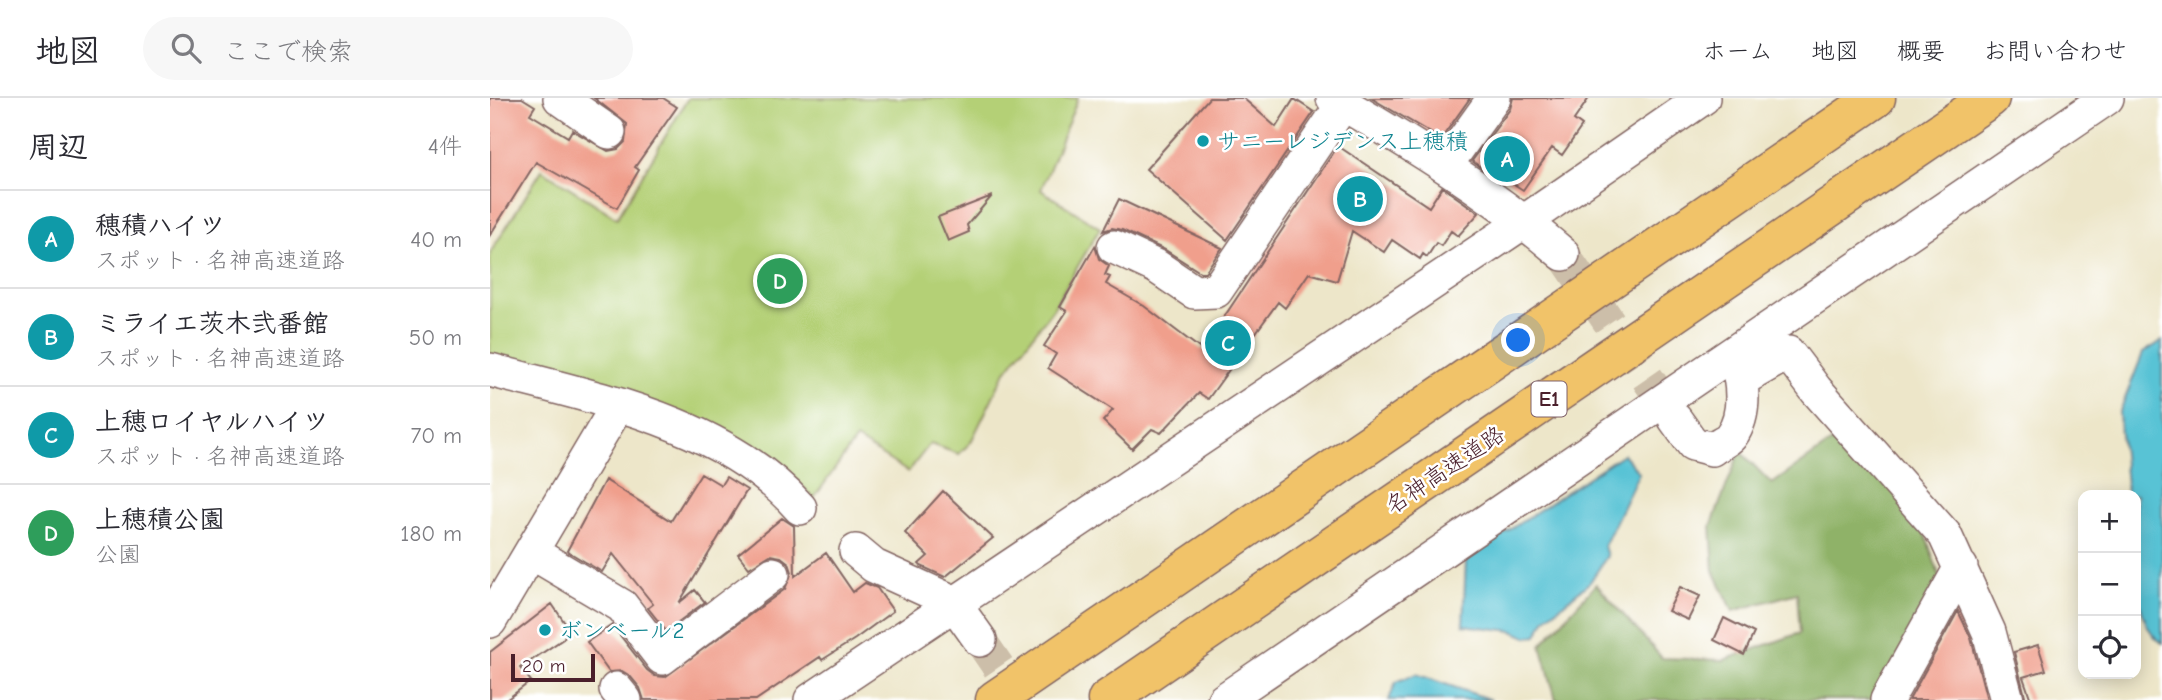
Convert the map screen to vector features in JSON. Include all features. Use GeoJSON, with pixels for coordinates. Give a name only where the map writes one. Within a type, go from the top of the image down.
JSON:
{"type":"FeatureCollection","features":[{"type":"Feature","properties":{"kind":"highway"},"geometry":{"type":"LineString","coordinates":[[995,700],[1876,98]]}},
{"type":"Feature","properties":{"kind":"highway","name":"名神高速道路"},"geometry":{"type":"LineString","coordinates":[[1107,700],[1990,98]]}},
{"type":"Feature","properties":{"kind":"street"},"geometry":{"type":"LineString","coordinates":[[560,98],[609,132]]}},
{"type":"Feature","properties":{"kind":"street"},"geometry":{"type":"LineString","coordinates":[[1446,164],[1494,98]]}},
{"type":"Feature","properties":{"kind":"street"},"geometry":{"type":"LineString","coordinates":[[811,700],[1525,221],[1703,98]]}},
{"type":"Feature","properties":{"kind":"street"},"geometry":{"type":"LineString","coordinates":[[1224,700],[1738,367],[2107,98]]}},
{"type":"Feature","properties":{"kind":"street"},"geometry":{"type":"LineString","coordinates":[[1114,247],[1157,267],[1194,292],[1216,291],[1349,103],[1446,164],[1525,221],[1563,254]]}},
{"type":"Feature","properties":{"kind":"street"},"geometry":{"type":"LineString","coordinates":[[1738,367],[1787,353],[1816,390],[1945,535],[1989,632],[2007,700]]}},
{"type":"Feature","properties":{"kind":"street"},"geometry":{"type":"LineString","coordinates":[[1675,419],[1693,444],[1712,449],[1731,436],[1742,405],[1738,367]]}},
{"type":"Feature","properties":{"kind":"street"},"geometry":{"type":"LineString","coordinates":[[490,370],[618,405],[673,425],[722,449],[787,493],[800,508]]}},
{"type":"Feature","properties":{"kind":"street"},"geometry":{"type":"LineString","coordinates":[[490,621],[618,405]]}},
{"type":"Feature","properties":{"kind":"street"},"geometry":{"type":"LineString","coordinates":[[856,551],[874,566],[953,603],[980,640]]}},
{"type":"Feature","properties":{"kind":"street"},"geometry":{"type":"LineString","coordinates":[[531,552],[622,606],[662,658],[773,575]]}},
{"type":"Feature","properties":{"kind":"street"},"geometry":{"type":"LineString","coordinates":[[1887,700],[1961,566]]}},
{"type":"Feature","properties":{"kind":"green space"},"geometry":{"type":"Polygon","coordinates":[[[688,98],[1078,98],[1041,190],[1100,228],[1053,309],[1004,374],[971,442],[959,454],[930,444],[908,472],[856,439],[812,501],[805,489],[776,466],[490,357],[490,253],[542,170],[617,218],[688,98]]]}},
{"type":"Feature","properties":{"kind":"green space"},"geometry":{"type":"Polygon","coordinates":[[[1843,434],[1915,504],[1943,587],[1878,700],[1556,700],[1541,645],[1596,584],[1662,658],[1724,660],[1800,633],[1797,593],[1733,611],[1714,571],[1711,526],[1740,451],[1772,484],[1843,434]]]}},
{"type":"Feature","properties":{"kind":"water"},"geometry":{"type":"Polygon","coordinates":[[[2162,341],[2162,643],[2151,632],[2141,605],[2141,490],[2127,490],[2119,414],[2143,353],[2162,341]]]}},
{"type":"Feature","properties":{"kind":"water"},"geometry":{"type":"Polygon","coordinates":[[[1623,454],[1639,473],[1604,546],[1607,556],[1590,582],[1546,618],[1537,635],[1526,637],[1513,631],[1463,625],[1466,559],[1623,454]]]}},
{"type":"Feature","properties":{"kind":"water"},"geometry":{"type":"Polygon","coordinates":[[[1416,674],[1491,700],[1389,700],[1396,682],[1416,674]]]}},
{"type":"Feature","properties":{"kind":"building"},"geometry":{"type":"Polygon","coordinates":[[[490,98],[522,98],[535,106],[530,114],[568,137],[572,130],[608,151],[618,149],[625,142],[627,124],[594,98],[663,98],[677,107],[635,167],[639,170],[617,208],[536,162],[490,235],[490,98]]]}},
{"type":"Feature","properties":{"kind":"building"},"geometry":{"type":"Polygon","coordinates":[[[1209,98],[1243,98],[1276,127],[1294,99],[1314,112],[1227,240],[1146,169],[1209,98]]]}},
{"type":"Feature","properties":{"kind":"building"},"geometry":{"type":"Polygon","coordinates":[[[1371,98],[1470,98],[1441,139],[1371,98]]]}},
{"type":"Feature","properties":{"kind":"building"},"geometry":{"type":"Polygon","coordinates":[[[1513,98],[1589,98],[1574,120],[1582,126],[1562,155],[1552,148],[1523,190],[1503,177],[1500,181],[1472,161],[1510,109],[1513,98]]]}},
{"type":"Feature","properties":{"kind":"building"},"geometry":{"type":"Polygon","coordinates":[[[1338,146],[1429,207],[1442,187],[1479,213],[1458,236],[1451,231],[1441,246],[1436,243],[1427,257],[1423,254],[1420,259],[1392,240],[1384,252],[1352,231],[1337,281],[1309,273],[1285,308],[1278,302],[1208,399],[1199,393],[1161,433],[1152,429],[1132,449],[1103,421],[1113,410],[1048,368],[1056,354],[1044,346],[1067,311],[1060,307],[1095,246],[1099,259],[1109,266],[1105,275],[1110,277],[1106,284],[1144,306],[1202,350],[1338,146]]]}},
{"type":"Feature","properties":{"kind":"building"},"geometry":{"type":"Polygon","coordinates":[[[992,196],[967,225],[969,232],[948,241],[938,217],[992,196]]]}},
{"type":"Feature","properties":{"kind":"building"},"geometry":{"type":"Polygon","coordinates":[[[1119,199],[1222,248],[1205,272],[1200,272],[1165,250],[1122,230],[1112,228],[1103,231],[1119,199]]]}},
{"type":"Feature","properties":{"kind":"building"},"geometry":{"type":"Polygon","coordinates":[[[701,473],[721,485],[726,477],[747,490],[679,603],[695,590],[705,602],[666,631],[648,608],[653,604],[613,554],[602,572],[567,551],[605,480],[671,521],[701,473]]]}},
{"type":"Feature","properties":{"kind":"building"},"geometry":{"type":"Polygon","coordinates":[[[943,491],[993,538],[945,577],[919,564],[928,556],[905,533],[943,491]]]}},
{"type":"Feature","properties":{"kind":"building"},"geometry":{"type":"Polygon","coordinates":[[[782,518],[794,526],[795,576],[826,553],[853,592],[865,583],[877,588],[893,611],[855,639],[822,660],[820,657],[756,700],[644,700],[640,688],[630,676],[622,671],[609,672],[587,642],[612,625],[647,670],[655,676],[665,677],[785,589],[792,572],[789,563],[781,557],[770,555],[749,568],[738,554],[782,518]]]}},
{"type":"Feature","properties":{"kind":"building"},"geometry":{"type":"Polygon","coordinates":[[[1680,587],[1700,596],[1688,620],[1668,611],[1680,587]]]}},
{"type":"Feature","properties":{"kind":"building"},"geometry":{"type":"Polygon","coordinates":[[[552,604],[569,629],[563,639],[520,668],[531,681],[506,700],[490,700],[490,652],[552,604]]]}},
{"type":"Feature","properties":{"kind":"building"},"geometry":{"type":"Polygon","coordinates":[[[1958,611],[1971,638],[1987,700],[1909,700],[1958,611]]]}},
{"type":"Feature","properties":{"kind":"building"},"geometry":{"type":"Polygon","coordinates":[[[1724,618],[1754,633],[1744,655],[1714,640],[1724,618]]]}},
{"type":"Feature","properties":{"kind":"building"},"geometry":{"type":"Polygon","coordinates":[[[2038,645],[2046,670],[2023,677],[2031,700],[2026,700],[2014,652],[2038,645]]]}},
{"type":"Feature","properties":{"kind":"tunnel"},"geometry":{"type":"LineString","coordinates":[[1563,254],[1675,419]]}},
{"type":"Feature","properties":{"kind":"tunnel"},"geometry":{"type":"LineString","coordinates":[[980,640],[1021,700]]}},
{"type":"Feature","properties":{"kind":"place","name":"サニーレジデンス上穂積"},"geometry":{"type":"Point","coordinates":[1203,141]}},
{"type":"Feature","properties":{"kind":"place","name":"穂積ハイツ"},"geometry":{"type":"Point","coordinates":[1507,159]}},
{"type":"Feature","properties":{"kind":"place","name":"ミライエ茨木弐番館"},"geometry":{"type":"Point","coordinates":[1360,199]}},
{"type":"Feature","properties":{"kind":"place","name":"上穂積公園"},"geometry":{"type":"Point","coordinates":[780,281]}},
{"type":"Feature","properties":{"kind":"place","name":"上穂ロイヤルハイツ"},"geometry":{"type":"Point","coordinates":[1228,343]}},
{"type":"Feature","properties":{"kind":"place","name":"ボンベール2"},"geometry":{"type":"Point","coordinates":[545,630]}}]}
